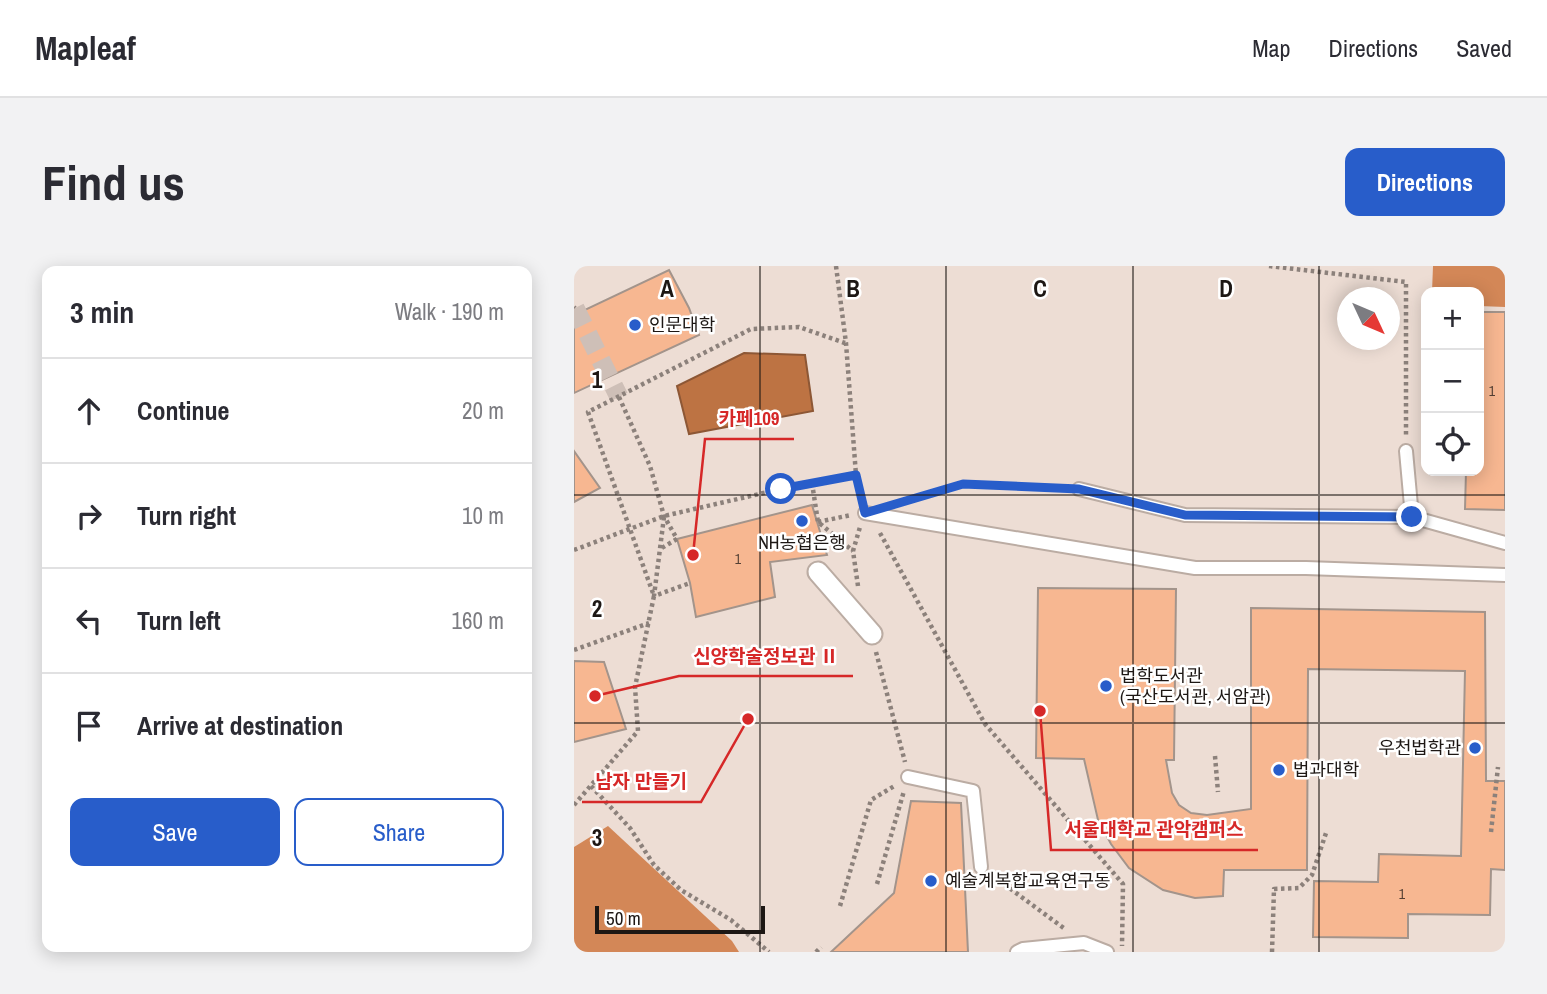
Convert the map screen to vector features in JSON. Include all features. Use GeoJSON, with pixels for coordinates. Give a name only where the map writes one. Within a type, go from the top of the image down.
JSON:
{"type":"FeatureCollection","features":[{"type":"Feature","properties":{"kind":"street"},"geometry":{"type":"LineString","coordinates":[[818,572],[872,634]]}},
{"type":"Feature","properties":{"kind":"lane"},"geometry":{"type":"LineString","coordinates":[[1406,451],[1412,517]]}},
{"type":"Feature","properties":{"kind":"lane"},"geometry":{"type":"LineString","coordinates":[[1079,489],[1185,515],[1412,517],[1505,544]]}},
{"type":"Feature","properties":{"kind":"lane"},"geometry":{"type":"LineString","coordinates":[[865,513],[1195,568],[1306,568],[1505,575]]}},
{"type":"Feature","properties":{"kind":"lane"},"geometry":{"type":"LineString","coordinates":[[908,777],[973,792],[981,867]]}},
{"type":"Feature","properties":{"kind":"lane"},"geometry":{"type":"LineString","coordinates":[[1017,952],[1023,949],[1084,943],[1107,952]]}},
{"type":"Feature","properties":{"kind":"path"},"geometry":{"type":"LineString","coordinates":[[836,266],[846,343],[856,475],[865,513],[887,543],[985,724],[1124,884],[1122,952]]}},
{"type":"Feature","properties":{"kind":"path"},"geometry":{"type":"LineString","coordinates":[[1269,266],[1406,282],[1406,451]]}},
{"type":"Feature","properties":{"kind":"path"},"geometry":{"type":"LineString","coordinates":[[654,596],[588,412],[751,329],[799,327],[846,343]]}},
{"type":"Feature","properties":{"kind":"path"},"geometry":{"type":"LineString","coordinates":[[619,397],[650,466],[664,516],[677,539],[660,549]]}},
{"type":"Feature","properties":{"kind":"path"},"geometry":{"type":"LineString","coordinates":[[574,550],[664,516],[856,475]]}},
{"type":"Feature","properties":{"kind":"path"},"geometry":{"type":"LineString","coordinates":[[812,483],[818,522],[853,551]]}},
{"type":"Feature","properties":{"kind":"path"},"geometry":{"type":"LineString","coordinates":[[902,502],[963,484],[1079,489]]}},
{"type":"Feature","properties":{"kind":"path"},"geometry":{"type":"LineString","coordinates":[[818,522],[865,513]]}},
{"type":"Feature","properties":{"kind":"path"},"geometry":{"type":"LineString","coordinates":[[860,596],[853,551],[865,513]]}},
{"type":"Feature","properties":{"kind":"path"},"geometry":{"type":"LineString","coordinates":[[574,805],[638,731],[635,687],[650,623],[664,516]]}},
{"type":"Feature","properties":{"kind":"path"},"geometry":{"type":"LineString","coordinates":[[654,596],[690,583]]}},
{"type":"Feature","properties":{"kind":"path"},"geometry":{"type":"LineString","coordinates":[[574,650],[650,623]]}},
{"type":"Feature","properties":{"kind":"path"},"geometry":{"type":"LineString","coordinates":[[872,634],[908,777],[877,884]]}},
{"type":"Feature","properties":{"kind":"path"},"geometry":{"type":"LineString","coordinates":[[1215,756],[1218,792]]}},
{"type":"Feature","properties":{"kind":"path"},"geometry":{"type":"LineString","coordinates":[[1491,832],[1498,767]]}},
{"type":"Feature","properties":{"kind":"path"},"geometry":{"type":"LineString","coordinates":[[840,906],[871,800],[908,777]]}},
{"type":"Feature","properties":{"kind":"path"},"geometry":{"type":"LineString","coordinates":[[591,786],[630,828],[654,865],[681,890],[731,920],[769,952]]}},
{"type":"Feature","properties":{"kind":"path"},"geometry":{"type":"LineString","coordinates":[[1272,952],[1274,889],[1298,888],[1312,875],[1326,832]]}},
{"type":"Feature","properties":{"kind":"path"},"geometry":{"type":"LineString","coordinates":[[981,867],[1084,943]]}},
{"type":"Feature","properties":{"kind":"shaded area"},"geometry":{"type":"Polygon","coordinates":[[[1433,266],[1505,266],[1505,307],[1484,306],[1484,287],[1432,287],[1433,266]]]}},
{"type":"Feature","properties":{"kind":"shaded area"},"geometry":{"type":"Polygon","coordinates":[[[744,353],[805,355],[813,411],[689,434],[677,386],[744,353]]]}},
{"type":"Feature","properties":{"kind":"shaded area"},"geometry":{"type":"Polygon","coordinates":[[[608,826],[732,941],[739,952],[574,952],[574,847],[608,826]]]}},
{"type":"Feature","properties":{"kind":"building","name":"인문대학"},"geometry":{"type":"Polygon","coordinates":[[[669,270],[689,308],[699,335],[574,393],[574,315],[669,270]]]}},
{"type":"Feature","properties":{"kind":"building"},"geometry":{"type":"Polygon","coordinates":[[[1484,312],[1505,312],[1505,510],[1465,509],[1466,476],[1484,476],[1484,312]]]}},
{"type":"Feature","properties":{"kind":"building"},"geometry":{"type":"Polygon","coordinates":[[[574,451],[600,488],[574,502],[574,451]]]}},
{"type":"Feature","properties":{"kind":"building"},"geometry":{"type":"Polygon","coordinates":[[[812,505],[827,555],[770,562],[775,597],[696,617],[690,583],[677,539],[812,505]]]}},
{"type":"Feature","properties":{"kind":"building"},"geometry":{"type":"Polygon","coordinates":[[[1038,588],[1176,589],[1174,760],[1166,760],[1172,793],[1179,805],[1191,813],[1207,815],[1251,809],[1251,608],[1485,612],[1486,781],[1505,781],[1505,870],[1491,869],[1490,915],[1408,914],[1408,938],[1313,937],[1314,881],[1378,882],[1379,854],[1461,856],[1465,671],[1308,669],[1307,870],[1224,870],[1223,896],[1195,898],[1163,890],[1129,868],[1111,844],[1098,820],[1084,759],[1036,758],[1038,588]]]}},
{"type":"Feature","properties":{"kind":"building"},"geometry":{"type":"Polygon","coordinates":[[[574,661],[604,662],[626,729],[574,742],[574,661]]]}},
{"type":"Feature","properties":{"kind":"building","name":"예술계복합교육연구동"},"geometry":{"type":"Polygon","coordinates":[[[911,801],[961,803],[968,952],[831,952],[894,893],[911,801]]]}},
{"type":"Feature","properties":{"kind":"tunnel"},"geometry":{"type":"LineString","coordinates":[[575,308],[619,397]]}},
{"type":"Feature","properties":{"kind":"place","name":"인문대학"},"geometry":{"type":"Point","coordinates":[635,325]}},
{"type":"Feature","properties":{"kind":"place","name":"NH농협은행"},"geometry":{"type":"Point","coordinates":[802,521]}},
{"type":"Feature","properties":{"kind":"place","name":"카페109"},"geometry":{"type":"Point","coordinates":[693,555]}},
{"type":"Feature","properties":{"kind":"place","name":"법학도서관 (국산도서관, 서암관)"},"geometry":{"type":"Point","coordinates":[1106,686]}},
{"type":"Feature","properties":{"kind":"place","name":"신양학술정보관 Ⅱ"},"geometry":{"type":"Point","coordinates":[595,696]}},
{"type":"Feature","properties":{"kind":"place","name":"서울대학교 관악캠퍼스"},"geometry":{"type":"Point","coordinates":[1040,711]}},
{"type":"Feature","properties":{"kind":"place","name":"남자 만들기"},"geometry":{"type":"Point","coordinates":[748,719]}},
{"type":"Feature","properties":{"kind":"place","name":"우천법학관"},"geometry":{"type":"Point","coordinates":[1475,748]}},
{"type":"Feature","properties":{"kind":"place","name":"법과대학"},"geometry":{"type":"Point","coordinates":[1279,770]}},
{"type":"Feature","properties":{"kind":"place","name":"예술계복합교육연구동"},"geometry":{"type":"Point","coordinates":[931,881]}},
{"type":"Feature","properties":{"kind":"route"},"geometry":{"type":"LineString","coordinates":[[781,489],[856,475],[865,513],[963,484],[1079,489],[1185,515],[1412,517]]}}]}
